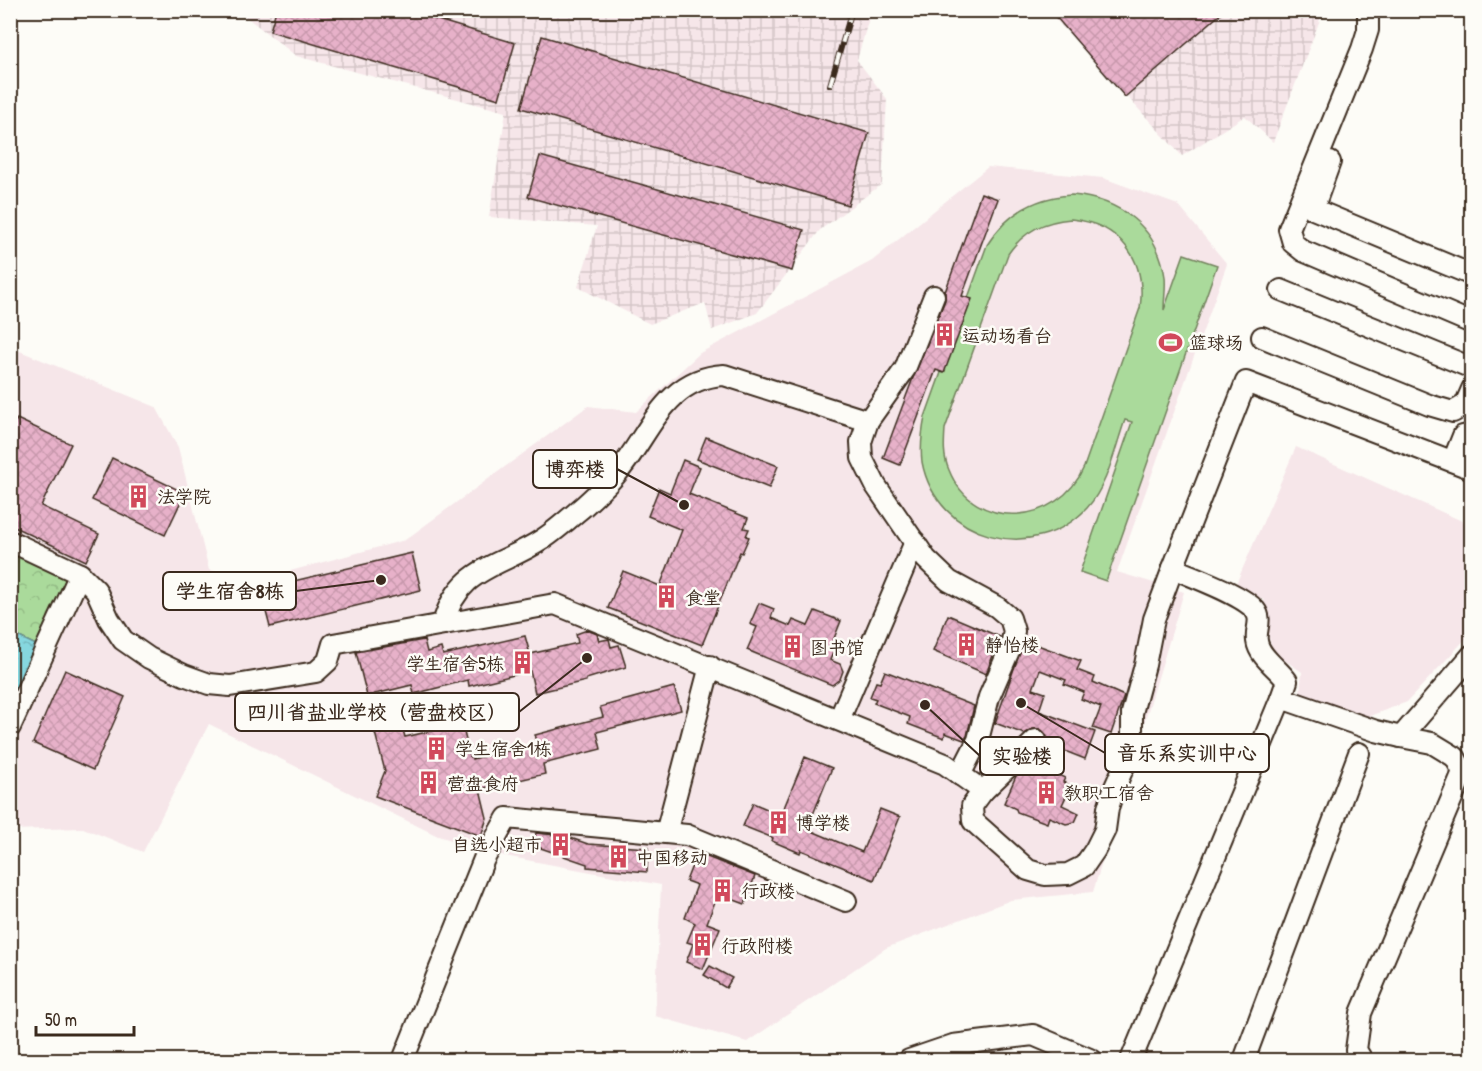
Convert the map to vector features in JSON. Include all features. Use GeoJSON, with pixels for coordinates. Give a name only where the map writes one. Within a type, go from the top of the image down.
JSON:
{"type":"FeatureCollection","features":[{"type":"Feature","properties":{"kind":"street"},"geometry":{"type":"LineString","coordinates":[[1368,10],[1368,30],[1362,49],[1288,228],[1293,243],[1303,251],[1472,323]]}},
{"type":"Feature","properties":{"kind":"street"},"geometry":{"type":"LineString","coordinates":[[1362,49],[1358,94],[1313,210],[1472,275]]}},
{"type":"Feature","properties":{"kind":"street"},"geometry":{"type":"LineString","coordinates":[[1281,290],[1472,368]]}},
{"type":"Feature","properties":{"kind":"street"},"geometry":{"type":"LineString","coordinates":[[934,296],[905,369],[868,421],[861,442],[862,458],[876,486],[926,558],[949,581],[997,607],[1010,618],[1014,631],[1011,646],[989,697],[978,740],[960,775]]}},
{"type":"Feature","properties":{"kind":"street"},"geometry":{"type":"LineString","coordinates":[[1262,337],[1429,405],[1453,412],[1465,405],[1472,389]]}},
{"type":"Feature","properties":{"kind":"street"},"geometry":{"type":"LineString","coordinates":[[443,624],[447,609],[456,592],[471,577],[543,539],[586,504],[618,472],[653,420],[674,395],[693,381],[724,375],[868,421]]}},
{"type":"Feature","properties":{"kind":"street"},"geometry":{"type":"LineString","coordinates":[[1036,740],[983,791],[972,806],[974,821],[1028,870],[1045,875],[1068,874],[1084,866],[1105,830],[1108,808],[1126,762],[1132,738],[1132,713],[1154,620],[1246,382],[1462,465],[1463,436],[1472,434]]}},
{"type":"Feature","properties":{"kind":"street"},"geometry":{"type":"LineString","coordinates":[[10,541],[80,574],[96,590],[109,619],[123,640],[149,658],[209,684],[230,686],[316,672],[328,661],[333,644],[555,604],[945,764],[983,791]]}},
{"type":"Feature","properties":{"kind":"street"},"geometry":{"type":"LineString","coordinates":[[839,720],[915,542]]}},
{"type":"Feature","properties":{"kind":"street"},"geometry":{"type":"LineString","coordinates":[[1131,1060],[1287,681],[1265,657],[1257,642],[1259,621],[1256,610],[1241,599],[1173,568]]}},
{"type":"Feature","properties":{"kind":"street"},"geometry":{"type":"LineString","coordinates":[[10,727],[80,574]]}},
{"type":"Feature","properties":{"kind":"street"},"geometry":{"type":"LineString","coordinates":[[1401,737],[1472,655]]}},
{"type":"Feature","properties":{"kind":"street"},"geometry":{"type":"LineString","coordinates":[[666,833],[710,666]]}},
{"type":"Feature","properties":{"kind":"street"},"geometry":{"type":"LineString","coordinates":[[1281,698],[1376,731],[1432,743],[1455,757],[1463,772],[1362,1013],[1356,1050],[1362,1060]]}},
{"type":"Feature","properties":{"kind":"street"},"geometry":{"type":"LineString","coordinates":[[1244,1060],[1359,753]]}},
{"type":"Feature","properties":{"kind":"street"},"geometry":{"type":"LineString","coordinates":[[403,1060],[484,859],[507,818],[687,835],[846,902]]}},
{"type":"Feature","properties":{"kind":"street"},"geometry":{"type":"LineString","coordinates":[[909,1060],[953,1045],[1033,1035],[1092,1060]]}},
{"type":"Feature","properties":{"kind":"shaded area"},"geometry":{"type":"Polygon","coordinates":[[[1317,10],[1321,17],[1273,142],[1245,116],[1182,156],[1048,11],[1317,10]]]}},
{"type":"Feature","properties":{"kind":"shaded area"},"geometry":{"type":"Polygon","coordinates":[[[226,11],[871,11],[857,60],[887,99],[882,184],[820,230],[757,313],[712,330],[705,303],[650,324],[578,287],[597,226],[489,217],[506,112],[296,56],[245,16],[226,11]]]}},
{"type":"Feature","properties":{"kind":"shaded area"},"geometry":{"type":"Polygon","coordinates":[[[988,167],[1103,178],[1178,205],[1227,264],[1117,572],[1184,592],[1093,892],[1011,900],[886,948],[747,1042],[655,1016],[661,885],[505,856],[438,836],[209,724],[143,852],[83,828],[11,830],[10,347],[156,407],[178,447],[209,570],[257,580],[405,540],[588,406],[636,412],[700,353],[872,261],[988,167]]]}},
{"type":"Feature","properties":{"kind":"shaded area"},"geometry":{"type":"Polygon","coordinates":[[[1296,447],[1471,525],[1471,633],[1407,702],[1367,717],[1300,693],[1302,672],[1274,653],[1269,638],[1264,600],[1235,586],[1296,447]]]}},
{"type":"Feature","properties":{"kind":"green space"},"geometry":{"type":"Polygon","coordinates":[[[1072,195],[1105,202],[1134,219],[1145,230],[1161,259],[1165,277],[1164,310],[1184,254],[1217,265],[1106,581],[1080,572],[1132,422],[1125,420],[1106,477],[1087,508],[1065,526],[1041,536],[1015,539],[990,536],[967,526],[947,510],[931,489],[922,462],[925,417],[987,245],[1004,224],[1023,209],[1034,203],[1072,195]],[[1071,219],[1043,225],[1028,233],[1008,254],[945,429],[946,460],[961,490],[977,504],[996,512],[1016,514],[1037,510],[1056,501],[1072,487],[1084,467],[1140,308],[1139,274],[1134,260],[1116,236],[1088,222],[1071,219]]]}},
{"type":"Feature","properties":{"kind":"green space"},"geometry":{"type":"Polygon","coordinates":[[[11,550],[69,577],[38,646],[11,633],[11,550]]]}},
{"type":"Feature","properties":{"kind":"water"},"geometry":{"type":"Polygon","coordinates":[[[11,633],[38,646],[11,706],[11,633]]]}},
{"type":"Feature","properties":{"kind":"building"},"geometry":{"type":"Polygon","coordinates":[[[276,10],[404,10],[515,43],[499,99],[270,31],[276,10]]]}},
{"type":"Feature","properties":{"kind":"building"},"geometry":{"type":"Polygon","coordinates":[[[1050,10],[1225,10],[1125,97],[1050,10]]]}},
{"type":"Feature","properties":{"kind":"building"},"geometry":{"type":"Polygon","coordinates":[[[542,36],[869,133],[848,205],[521,108],[542,36]]]}},
{"type":"Feature","properties":{"kind":"building"},"geometry":{"type":"Polygon","coordinates":[[[540,156],[804,230],[792,271],[528,197],[540,156]]]}},
{"type":"Feature","properties":{"kind":"building","name":"运动场看台"},"geometry":{"type":"Polygon","coordinates":[[[981,193],[998,199],[962,296],[972,299],[944,373],[936,370],[900,465],[883,458],[945,300],[945,292],[981,193]]]}},
{"type":"Feature","properties":{"kind":"building"},"geometry":{"type":"Polygon","coordinates":[[[17,419],[71,444],[41,506],[99,534],[86,561],[10,525],[10,433],[17,419]]]}},
{"type":"Feature","properties":{"kind":"building"},"geometry":{"type":"Polygon","coordinates":[[[706,437],[778,466],[769,488],[697,459],[706,437]]]}},
{"type":"Feature","properties":{"kind":"building","name":"法学院"},"geometry":{"type":"Polygon","coordinates":[[[112,458],[185,493],[165,535],[92,500],[112,458]]]}},
{"type":"Feature","properties":{"kind":"building"},"geometry":{"type":"Polygon","coordinates":[[[683,460],[700,467],[689,494],[748,518],[744,528],[749,529],[746,536],[749,537],[742,553],[740,552],[702,645],[608,608],[623,571],[660,586],[682,530],[648,516],[659,488],[670,493],[683,460]]]}},
{"type":"Feature","properties":{"kind":"building"},"geometry":{"type":"Polygon","coordinates":[[[412,553],[421,590],[270,627],[260,589],[412,553]]]}},
{"type":"Feature","properties":{"kind":"building","name":"图书馆"},"geometry":{"type":"Polygon","coordinates":[[[759,603],[774,609],[771,618],[790,626],[793,620],[808,626],[815,611],[841,621],[833,641],[837,643],[830,660],[840,664],[843,671],[840,679],[832,685],[747,650],[757,627],[750,624],[759,603]]]}},
{"type":"Feature","properties":{"kind":"building","name":"静怡楼"},"geometry":{"type":"Polygon","coordinates":[[[948,615],[1000,637],[986,674],[933,651],[948,615]]]}},
{"type":"Feature","properties":{"kind":"building"},"geometry":{"type":"Polygon","coordinates":[[[587,630],[597,634],[599,641],[609,639],[611,647],[619,645],[626,667],[586,679],[586,681],[535,693],[530,671],[469,686],[468,680],[414,694],[412,685],[367,696],[356,652],[424,640],[427,652],[441,648],[443,655],[525,636],[530,654],[578,643],[576,634],[587,630]]]}},
{"type":"Feature","properties":{"kind":"building"},"geometry":{"type":"Polygon","coordinates":[[[1024,640],[1081,661],[1077,670],[1095,677],[1093,682],[1124,696],[1111,734],[1093,728],[1101,707],[1081,699],[1084,692],[1064,684],[1066,680],[1040,670],[1033,689],[1045,693],[1039,711],[1095,732],[1085,759],[1047,744],[1047,737],[1040,729],[1033,729],[1024,734],[995,723],[1024,640]]]}},
{"type":"Feature","properties":{"kind":"building"},"geometry":{"type":"Polygon","coordinates":[[[65,670],[125,697],[93,770],[33,743],[65,670]]]}},
{"type":"Feature","properties":{"kind":"building"},"geometry":{"type":"Polygon","coordinates":[[[885,671],[974,706],[964,740],[945,733],[944,738],[908,724],[910,717],[874,703],[876,699],[870,697],[876,682],[880,683],[885,671]]]}},
{"type":"Feature","properties":{"kind":"building"},"geometry":{"type":"Polygon","coordinates":[[[674,687],[681,710],[597,732],[601,749],[543,764],[545,774],[480,789],[487,818],[481,836],[375,796],[385,771],[374,729],[401,723],[405,737],[462,724],[472,759],[538,744],[535,735],[603,717],[600,707],[674,687]]]}},
{"type":"Feature","properties":{"kind":"building","name":"博学楼"},"geometry":{"type":"Polygon","coordinates":[[[805,757],[832,768],[807,829],[862,852],[880,809],[900,817],[874,880],[801,850],[800,853],[772,841],[773,838],[743,826],[753,803],[781,815],[805,757]]]}},
{"type":"Feature","properties":{"kind":"building","name":"教职工宿舍"},"geometry":{"type":"Polygon","coordinates":[[[1032,763],[1065,778],[1063,782],[1071,786],[1062,805],[1079,813],[1075,822],[1066,824],[1049,817],[1047,823],[1017,812],[1016,809],[1004,803],[1016,776],[1026,766],[1030,768],[1032,763]]]}},
{"type":"Feature","properties":{"kind":"building"},"geometry":{"type":"Polygon","coordinates":[[[536,833],[565,836],[588,844],[648,848],[647,872],[587,867],[587,864],[532,845],[536,833]]]}},
{"type":"Feature","properties":{"kind":"building","name":"行政楼"},"geometry":{"type":"Polygon","coordinates":[[[697,853],[755,876],[745,904],[721,895],[719,900],[716,899],[707,923],[720,928],[703,969],[686,962],[693,944],[687,942],[695,923],[685,918],[697,885],[686,881],[697,853]]]}},
{"type":"Feature","properties":{"kind":"building"},"geometry":{"type":"Polygon","coordinates":[[[710,966],[732,978],[726,988],[704,975],[710,966]]]}},
{"type":"Feature","properties":{"kind":"railway"},"geometry":{"type":"LineString","coordinates":[[830,85],[852,10]]}},
{"type":"Feature","properties":{"kind":"place","name":"运动场看台"},"geometry":{"type":"Point","coordinates":[944,335]}},
{"type":"Feature","properties":{"kind":"place","name":"篮球场"},"geometry":{"type":"Point","coordinates":[1171,342]}},
{"type":"Feature","properties":{"kind":"place","name":"法学院"},"geometry":{"type":"Point","coordinates":[139,496]}},
{"type":"Feature","properties":{"kind":"place","name":"博弈楼"},"geometry":{"type":"Point","coordinates":[684,505]}},
{"type":"Feature","properties":{"kind":"place","name":"学生宿舍8栋"},"geometry":{"type":"Point","coordinates":[381,580]}},
{"type":"Feature","properties":{"kind":"place","name":"食堂"},"geometry":{"type":"Point","coordinates":[667,597]}},
{"type":"Feature","properties":{"kind":"place","name":"静怡楼"},"geometry":{"type":"Point","coordinates":[967,644]}},
{"type":"Feature","properties":{"kind":"place","name":"图书馆"},"geometry":{"type":"Point","coordinates":[792,647]}},
{"type":"Feature","properties":{"kind":"place","name":"四川省盐业学校（营盘校区）"},"geometry":{"type":"Point","coordinates":[587,658]}},
{"type":"Feature","properties":{"kind":"place","name":"学生宿舍5栋"},"geometry":{"type":"Point","coordinates":[522,663]}},
{"type":"Feature","properties":{"kind":"place","name":"音乐系实训中心"},"geometry":{"type":"Point","coordinates":[1021,703]}},
{"type":"Feature","properties":{"kind":"place","name":"实验楼"},"geometry":{"type":"Point","coordinates":[925,705]}},
{"type":"Feature","properties":{"kind":"place","name":"学生宿舍1栋"},"geometry":{"type":"Point","coordinates":[437,748]}},
{"type":"Feature","properties":{"kind":"place","name":"营盘食府"},"geometry":{"type":"Point","coordinates":[429,783]}},
{"type":"Feature","properties":{"kind":"place","name":"教职工宿舍"},"geometry":{"type":"Point","coordinates":[1046,792]}},
{"type":"Feature","properties":{"kind":"place","name":"博学楼"},"geometry":{"type":"Point","coordinates":[778,822]}},
{"type":"Feature","properties":{"kind":"place","name":"自选小超市"},"geometry":{"type":"Point","coordinates":[560,844]}},
{"type":"Feature","properties":{"kind":"place","name":"中国移动"},"geometry":{"type":"Point","coordinates":[618,857]}},
{"type":"Feature","properties":{"kind":"place","name":"行政楼"},"geometry":{"type":"Point","coordinates":[723,890]}},
{"type":"Feature","properties":{"kind":"place","name":"行政附楼"},"geometry":{"type":"Point","coordinates":[703,945]}}]}
